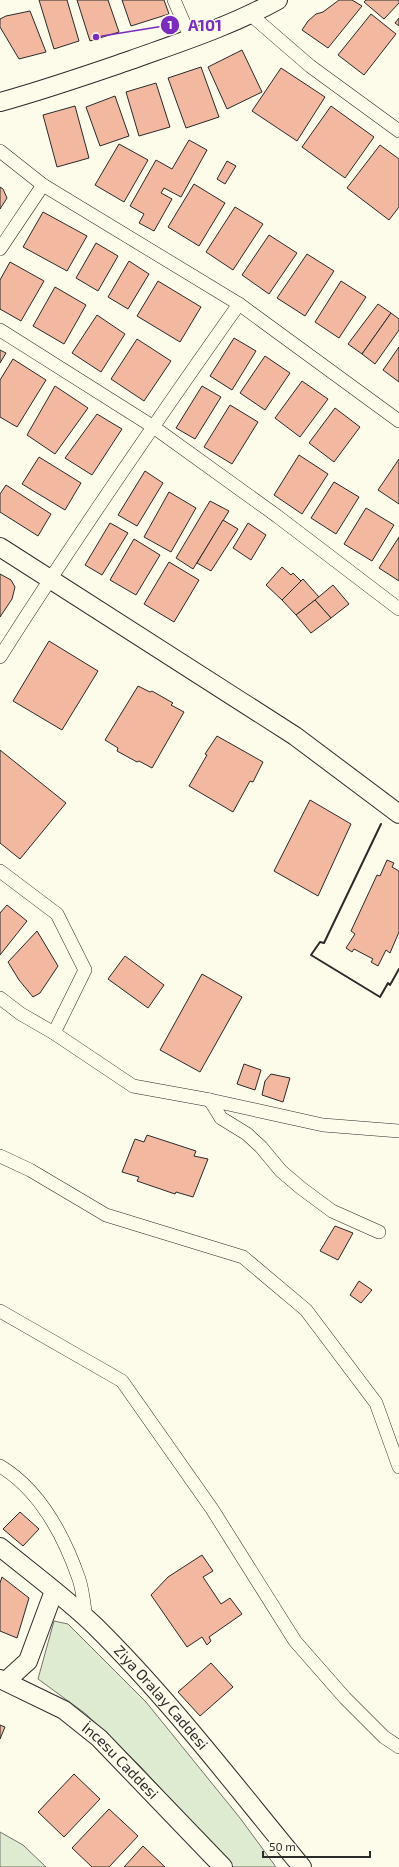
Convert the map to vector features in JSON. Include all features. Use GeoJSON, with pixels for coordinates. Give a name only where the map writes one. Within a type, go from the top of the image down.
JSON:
{"type":"FeatureCollection","features":[{"type":"Feature","properties":{"kind":"street"},"geometry":{"type":"LineString","coordinates":[[174,0],[191,39]]}},
{"type":"Feature","properties":{"kind":"street"},"geometry":{"type":"LineString","coordinates":[[0,102],[32,94],[191,39],[251,15],[278,0]]}},
{"type":"Feature","properties":{"kind":"street"},"geometry":{"type":"LineString","coordinates":[[251,15],[310,66],[399,131]]}},
{"type":"Feature","properties":{"kind":"street"},"geometry":{"type":"LineString","coordinates":[[0,151],[43,185],[239,304],[399,421]]}},
{"type":"Feature","properties":{"kind":"street"},"geometry":{"type":"LineString","coordinates":[[0,249],[43,185]]}},
{"type":"Feature","properties":{"kind":"street"},"geometry":{"type":"LineString","coordinates":[[0,657],[49,580],[152,426],[239,304]]}},
{"type":"Feature","properties":{"kind":"street"},"geometry":{"type":"LineString","coordinates":[[0,330],[152,426],[277,516],[399,609]]}},
{"type":"Feature","properties":{"kind":"street"},"geometry":{"type":"LineString","coordinates":[[0,547],[49,580],[295,736],[399,814]]}},
{"type":"Feature","properties":{"kind":"street"},"geometry":{"type":"LineString","coordinates":[[0,871],[57,914],[85,970],[54,1033]]}},
{"type":"Feature","properties":{"kind":"street"},"geometry":{"type":"LineString","coordinates":[[0,998],[21,1014],[54,1033],[133,1086],[210,1100],[322,1125],[399,1131]]}},
{"type":"Feature","properties":{"kind":"street"},"geometry":{"type":"LineString","coordinates":[[210,1100],[222,1118],[247,1134],[261,1146],[281,1171],[301,1188],[332,1211],[379,1232]]}},
{"type":"Feature","properties":{"kind":"street"},"geometry":{"type":"LineString","coordinates":[[0,1156],[30,1170],[106,1215],[243,1257],[306,1310],[376,1403],[399,1467]]}},
{"type":"Feature","properties":{"kind":"street"},"geometry":{"type":"LineString","coordinates":[[0,1311],[122,1381],[212,1509],[295,1641],[345,1698],[384,1736],[399,1747]]}},
{"type":"Feature","properties":{"kind":"street"},"geometry":{"type":"LineString","coordinates":[[0,1466],[14,1475],[32,1492],[57,1529],[79,1580],[86,1618]]}},
{"type":"Feature","properties":{"kind":"street","name":"Ziya Oralay Caddesi"},"geometry":{"type":"LineString","coordinates":[[0,1547],[86,1618],[164,1701],[302,1867]]}},
{"type":"Feature","properties":{"kind":"street"},"geometry":{"type":"LineString","coordinates":[[3,1680],[28,1661],[54,1591]]}},
{"type":"Feature","properties":{"kind":"street","name":"İncesu Caddesi"},"geometry":{"type":"LineString","coordinates":[[3,1680],[64,1710],[99,1738],[222,1867]]}},
{"type":"Feature","properties":{"kind":"green space"},"geometry":{"type":"Polygon","coordinates":[[[54,1621],[68,1624],[146,1702],[240,1818],[276,1867],[233,1867],[140,1766],[86,1714],[38,1679],[54,1621]]]}},
{"type":"Feature","properties":{"kind":"green space"},"geometry":{"type":"Polygon","coordinates":[[[0,1832],[23,1845],[46,1867],[0,1867],[0,1832]]]}},
{"type":"Feature","properties":{"kind":"building"},"geometry":{"type":"Polygon","coordinates":[[[39,0],[67,0],[79,41],[54,49],[39,0]]]}},
{"type":"Feature","properties":{"kind":"building"},"geometry":{"type":"Polygon","coordinates":[[[77,0],[108,0],[119,32],[90,41],[77,0]]]}},
{"type":"Feature","properties":{"kind":"building"},"geometry":{"type":"Polygon","coordinates":[[[122,0],[164,0],[169,14],[131,26],[122,0]]]}},
{"type":"Feature","properties":{"kind":"building"},"geometry":{"type":"Polygon","coordinates":[[[339,0],[352,0],[362,6],[328,48],[302,30],[308,21],[316,14],[323,12],[339,0]]]}},
{"type":"Feature","properties":{"kind":"building"},"geometry":{"type":"Polygon","coordinates":[[[366,0],[399,0],[399,3],[384,19],[364,2],[366,0]]]}},
{"type":"Feature","properties":{"kind":"building"},"geometry":{"type":"Polygon","coordinates":[[[30,11],[46,52],[19,59],[0,27],[0,19],[6,16],[30,11]]]}},
{"type":"Feature","properties":{"kind":"building"},"geometry":{"type":"Polygon","coordinates":[[[371,14],[396,34],[364,75],[338,55],[371,14]]]}},
{"type":"Feature","properties":{"kind":"building"},"geometry":{"type":"Polygon","coordinates":[[[399,18],[399,26],[395,23],[399,18]]]}},
{"type":"Feature","properties":{"kind":"building"},"geometry":{"type":"Polygon","coordinates":[[[242,50],[262,92],[227,109],[208,67],[242,50]]]}},
{"type":"Feature","properties":{"kind":"building"},"geometry":{"type":"Polygon","coordinates":[[[201,67],[219,117],[186,128],[168,78],[201,67]]]}},
{"type":"Feature","properties":{"kind":"building"},"geometry":{"type":"Polygon","coordinates":[[[281,68],[325,97],[297,141],[252,111],[281,68]]]}},
{"type":"Feature","properties":{"kind":"building"},"geometry":{"type":"Polygon","coordinates":[[[156,83],[170,127],[139,136],[126,92],[156,83]]]}},
{"type":"Feature","properties":{"kind":"building"},"geometry":{"type":"Polygon","coordinates":[[[115,96],[129,136],[100,146],[86,107],[115,96]]]}},
{"type":"Feature","properties":{"kind":"building"},"geometry":{"type":"Polygon","coordinates":[[[75,106],[89,158],[57,167],[43,115],[75,106]]]}},
{"type":"Feature","properties":{"kind":"building"},"geometry":{"type":"Polygon","coordinates":[[[331,106],[374,137],[345,178],[302,147],[331,106]]]}},
{"type":"Feature","properties":{"kind":"building"},"geometry":{"type":"Polygon","coordinates":[[[189,140],[207,150],[181,197],[164,188],[161,193],[172,199],[154,231],[139,223],[144,214],[130,206],[156,160],[172,169],[189,140]]]}},
{"type":"Feature","properties":{"kind":"building"},"geometry":{"type":"Polygon","coordinates":[[[119,144],[148,160],[124,202],[95,185],[119,144]]]}},
{"type":"Feature","properties":{"kind":"building"},"geometry":{"type":"Polygon","coordinates":[[[380,145],[399,159],[399,207],[389,220],[347,188],[380,145]]]}},
{"type":"Feature","properties":{"kind":"building"},"geometry":{"type":"Polygon","coordinates":[[[227,161],[236,166],[225,184],[217,179],[227,161]]]}},
{"type":"Feature","properties":{"kind":"building"},"geometry":{"type":"Polygon","coordinates":[[[194,184],[225,203],[199,246],[168,227],[194,184]]]}},
{"type":"Feature","properties":{"kind":"building"},"geometry":{"type":"Polygon","coordinates":[[[0,187],[3,189],[7,198],[0,209],[0,187]]]}},
{"type":"Feature","properties":{"kind":"building"},"geometry":{"type":"Polygon","coordinates":[[[235,207],[263,224],[233,270],[206,252],[235,207]]]}},
{"type":"Feature","properties":{"kind":"building"},"geometry":{"type":"Polygon","coordinates":[[[43,212],[87,236],[67,271],[23,247],[43,212]]]}},
{"type":"Feature","properties":{"kind":"building"},"geometry":{"type":"Polygon","coordinates":[[[269,235],[297,253],[269,294],[242,275],[269,235]]]}},
{"type":"Feature","properties":{"kind":"building"},"geometry":{"type":"Polygon","coordinates":[[[96,243],[118,256],[98,291],[76,278],[96,243]]]}},
{"type":"Feature","properties":{"kind":"building"},"geometry":{"type":"Polygon","coordinates":[[[307,254],[334,271],[305,316],[277,298],[307,254]]]}},
{"type":"Feature","properties":{"kind":"building"},"geometry":{"type":"Polygon","coordinates":[[[129,261],[149,274],[128,309],[108,297],[129,261]]]}},
{"type":"Feature","properties":{"kind":"building"},"geometry":{"type":"Polygon","coordinates":[[[10,262],[44,281],[21,321],[0,309],[0,280],[10,262]]]}},
{"type":"Feature","properties":{"kind":"building"},"geometry":{"type":"Polygon","coordinates":[[[158,281],[201,307],[180,342],[137,316],[158,281]]]}},
{"type":"Feature","properties":{"kind":"building"},"geometry":{"type":"Polygon","coordinates":[[[341,281],[366,297],[339,338],[315,322],[341,281]]]}},
{"type":"Feature","properties":{"kind":"building"},"geometry":{"type":"Polygon","coordinates":[[[55,287],[86,305],[64,344],[33,326],[55,287]]]}},
{"type":"Feature","properties":{"kind":"building"},"geometry":{"type":"Polygon","coordinates":[[[378,304],[391,313],[362,354],[348,344],[378,304]]]}},
{"type":"Feature","properties":{"kind":"building"},"geometry":{"type":"Polygon","coordinates":[[[391,313],[399,319],[399,330],[375,364],[362,354],[391,313]]]}},
{"type":"Feature","properties":{"kind":"building"},"geometry":{"type":"Polygon","coordinates":[[[97,315],[125,334],[101,372],[72,353],[97,315]]]}},
{"type":"Feature","properties":{"kind":"building"},"geometry":{"type":"Polygon","coordinates":[[[234,338],[256,351],[232,390],[210,376],[234,338]]]}},
{"type":"Feature","properties":{"kind":"building"},"geometry":{"type":"Polygon","coordinates":[[[137,339],[171,361],[144,401],[111,379],[137,339]]]}},
{"type":"Feature","properties":{"kind":"building"},"geometry":{"type":"Polygon","coordinates":[[[399,347],[399,382],[383,370],[399,347]]]}},
{"type":"Feature","properties":{"kind":"building"},"geometry":{"type":"Polygon","coordinates":[[[0,350],[6,353],[0,363],[0,350]]]}},
{"type":"Feature","properties":{"kind":"building"},"geometry":{"type":"Polygon","coordinates":[[[265,356],[290,373],[265,410],[240,393],[265,356]]]}},
{"type":"Feature","properties":{"kind":"building"},"geometry":{"type":"Polygon","coordinates":[[[13,359],[46,380],[17,427],[0,417],[0,380],[13,359]]]}},
{"type":"Feature","properties":{"kind":"building"},"geometry":{"type":"Polygon","coordinates":[[[302,381],[328,399],[300,437],[275,418],[302,381]]]}},
{"type":"Feature","properties":{"kind":"building"},"geometry":{"type":"Polygon","coordinates":[[[55,386],[88,408],[55,454],[27,435],[55,386]]]}},
{"type":"Feature","properties":{"kind":"building"},"geometry":{"type":"Polygon","coordinates":[[[202,386],[221,397],[195,439],[176,428],[202,386]]]}},
{"type":"Feature","properties":{"kind":"building"},"geometry":{"type":"Polygon","coordinates":[[[230,405],[258,422],[232,464],[204,447],[230,405]]]}},
{"type":"Feature","properties":{"kind":"building"},"geometry":{"type":"Polygon","coordinates":[[[335,408],[360,427],[334,462],[309,443],[335,408]]]}},
{"type":"Feature","properties":{"kind":"building"},"geometry":{"type":"Polygon","coordinates":[[[97,414],[122,429],[92,475],[65,458],[97,414]]]}},
{"type":"Feature","properties":{"kind":"building"},"geometry":{"type":"Polygon","coordinates":[[[299,455],[328,474],[302,514],[274,495],[299,455]]]}},
{"type":"Feature","properties":{"kind":"building"},"geometry":{"type":"Polygon","coordinates":[[[39,457],[81,483],[65,510],[22,484],[39,457]]]}},
{"type":"Feature","properties":{"kind":"building"},"geometry":{"type":"Polygon","coordinates":[[[399,459],[399,504],[378,490],[399,459]]]}},
{"type":"Feature","properties":{"kind":"building"},"geometry":{"type":"Polygon","coordinates":[[[145,471],[163,483],[137,526],[118,515],[145,471]]]}},
{"type":"Feature","properties":{"kind":"building"},"geometry":{"type":"Polygon","coordinates":[[[334,482],[359,497],[336,534],[311,518],[334,482]]]}},
{"type":"Feature","properties":{"kind":"building"},"geometry":{"type":"Polygon","coordinates":[[[6,485],[51,514],[38,536],[0,512],[0,494],[6,485]]]}},
{"type":"Feature","properties":{"kind":"building"},"geometry":{"type":"Polygon","coordinates":[[[169,492],[196,508],[171,552],[144,537],[169,492]]]}},
{"type":"Feature","properties":{"kind":"building"},"geometry":{"type":"Polygon","coordinates":[[[210,501],[229,511],[193,569],[176,558],[210,501]]]}},
{"type":"Feature","properties":{"kind":"building"},"geometry":{"type":"Polygon","coordinates":[[[366,508],[394,525],[372,561],[344,544],[366,508]]]}},
{"type":"Feature","properties":{"kind":"building"},"geometry":{"type":"Polygon","coordinates":[[[223,520],[238,529],[211,571],[197,563],[223,520]]]}},
{"type":"Feature","properties":{"kind":"building"},"geometry":{"type":"Polygon","coordinates":[[[110,523],[128,533],[102,575],[85,565],[110,523]]]}},
{"type":"Feature","properties":{"kind":"building"},"geometry":{"type":"Polygon","coordinates":[[[248,523],[266,535],[251,560],[233,548],[248,523]]]}},
{"type":"Feature","properties":{"kind":"building"},"geometry":{"type":"Polygon","coordinates":[[[399,537],[399,581],[379,568],[399,537]]]}},
{"type":"Feature","properties":{"kind":"building"},"geometry":{"type":"Polygon","coordinates":[[[134,539],[160,555],[136,595],[110,580],[134,539]]]}},
{"type":"Feature","properties":{"kind":"building"},"geometry":{"type":"Polygon","coordinates":[[[169,562],[199,580],[174,622],[144,604],[169,562]]]}},
{"type":"Feature","properties":{"kind":"building"},"geometry":{"type":"Polygon","coordinates":[[[282,567],[291,575],[293,573],[301,581],[282,600],[266,585],[282,567]]]}},
{"type":"Feature","properties":{"kind":"building"},"geometry":{"type":"Polygon","coordinates":[[[0,574],[11,580],[15,587],[12,599],[0,617],[0,574]]]}},
{"type":"Feature","properties":{"kind":"building"},"geometry":{"type":"Polygon","coordinates":[[[303,579],[319,597],[296,615],[282,600],[303,579]]]}},
{"type":"Feature","properties":{"kind":"building"},"geometry":{"type":"Polygon","coordinates":[[[333,585],[349,604],[331,618],[315,600],[333,585]]]}},
{"type":"Feature","properties":{"kind":"building"},"geometry":{"type":"Polygon","coordinates":[[[315,600],[331,618],[311,633],[296,615],[315,600]]]}},
{"type":"Feature","properties":{"kind":"building"},"geometry":{"type":"Polygon","coordinates":[[[49,641],[98,671],[62,730],[13,701],[49,641]]]}},
{"type":"Feature","properties":{"kind":"building"},"geometry":{"type":"Polygon","coordinates":[[[138,686],[150,692],[152,691],[173,703],[171,705],[184,712],[152,768],[117,751],[118,748],[105,740],[138,686]]]}},
{"type":"Feature","properties":{"kind":"building"},"geometry":{"type":"Polygon","coordinates":[[[217,736],[263,762],[253,782],[250,781],[233,812],[189,786],[207,755],[205,754],[217,736]]]}},
{"type":"Feature","properties":{"kind":"building"},"geometry":{"type":"Polygon","coordinates":[[[0,750],[66,803],[20,859],[0,843],[0,750]]]}},
{"type":"Feature","properties":{"kind":"building"},"geometry":{"type":"Polygon","coordinates":[[[310,800],[351,824],[318,896],[274,871],[310,800]]]}},
{"type":"Feature","properties":{"kind":"building"},"geometry":{"type":"Polygon","coordinates":[[[387,860],[394,863],[392,867],[399,871],[399,932],[390,953],[386,950],[378,966],[371,962],[373,959],[354,949],[352,952],[346,948],[355,934],[351,931],[377,875],[380,876],[387,860]]]}},
{"type":"Feature","properties":{"kind":"building"},"geometry":{"type":"Polygon","coordinates":[[[7,905],[27,921],[0,955],[0,913],[7,905]]]}},
{"type":"Feature","properties":{"kind":"building"},"geometry":{"type":"Polygon","coordinates":[[[37,931],[58,966],[40,993],[33,997],[19,980],[8,962],[37,931]]]}},
{"type":"Feature","properties":{"kind":"building"},"geometry":{"type":"Polygon","coordinates":[[[125,956],[164,985],[148,1008],[108,979],[125,956]]]}},
{"type":"Feature","properties":{"kind":"building"},"geometry":{"type":"Polygon","coordinates":[[[202,974],[242,997],[200,1072],[160,1050],[202,974]]]}},
{"type":"Feature","properties":{"kind":"building"},"geometry":{"type":"Polygon","coordinates":[[[244,1064],[261,1070],[255,1090],[237,1084],[244,1064]]]}},
{"type":"Feature","properties":{"kind":"building"},"geometry":{"type":"Polygon","coordinates":[[[271,1074],[290,1078],[283,1102],[262,1095],[265,1081],[271,1074]]]}},
{"type":"Feature","properties":{"kind":"building"},"geometry":{"type":"Polygon","coordinates":[[[147,1135],[196,1151],[194,1156],[208,1159],[193,1197],[176,1192],[175,1194],[137,1181],[139,1177],[122,1172],[135,1139],[144,1142],[147,1135]]]}},
{"type":"Feature","properties":{"kind":"building"},"geometry":{"type":"Polygon","coordinates":[[[335,1226],[353,1233],[338,1260],[320,1251],[335,1226]]]}},
{"type":"Feature","properties":{"kind":"building"},"geometry":{"type":"Polygon","coordinates":[[[359,1281],[372,1290],[361,1303],[350,1295],[359,1281]]]}},
{"type":"Feature","properties":{"kind":"building"},"geometry":{"type":"Polygon","coordinates":[[[20,1512],[39,1529],[23,1546],[3,1529],[20,1512]]]}},
{"type":"Feature","properties":{"kind":"building"},"geometry":{"type":"Polygon","coordinates":[[[202,1555],[213,1571],[203,1577],[221,1604],[230,1598],[242,1614],[209,1637],[211,1641],[207,1645],[202,1637],[187,1647],[151,1595],[168,1577],[202,1555]]]}},
{"type":"Feature","properties":{"kind":"building"},"geometry":{"type":"Polygon","coordinates":[[[2,1577],[29,1598],[17,1638],[0,1631],[0,1583],[2,1577]]]}},
{"type":"Feature","properties":{"kind":"building"},"geometry":{"type":"Polygon","coordinates":[[[211,1663],[233,1687],[200,1716],[178,1692],[211,1663]]]}},
{"type":"Feature","properties":{"kind":"building"},"geometry":{"type":"Polygon","coordinates":[[[0,1725],[5,1727],[0,1739],[0,1725]]]}},
{"type":"Feature","properties":{"kind":"building"},"geometry":{"type":"Polygon","coordinates":[[[74,1774],[100,1799],[64,1837],[38,1812],[74,1774]]]}},
{"type":"Feature","properties":{"kind":"building"},"geometry":{"type":"Polygon","coordinates":[[[109,1809],[138,1836],[109,1867],[92,1867],[72,1848],[109,1809]]]}},
{"type":"Feature","properties":{"kind":"building"},"geometry":{"type":"Polygon","coordinates":[[[143,1846],[165,1867],[124,1867],[143,1846]]]}},
{"type":"Feature","properties":{"kind":"wall"},"geometry":{"type":"LineString","coordinates":[[381,824],[324,943],[320,942],[311,955],[380,997],[388,983],[390,985],[399,969]]}},
{"type":"Feature","properties":{"kind":"place","name":"A101"},"geometry":{"type":"Point","coordinates":[96,37]}}]}
